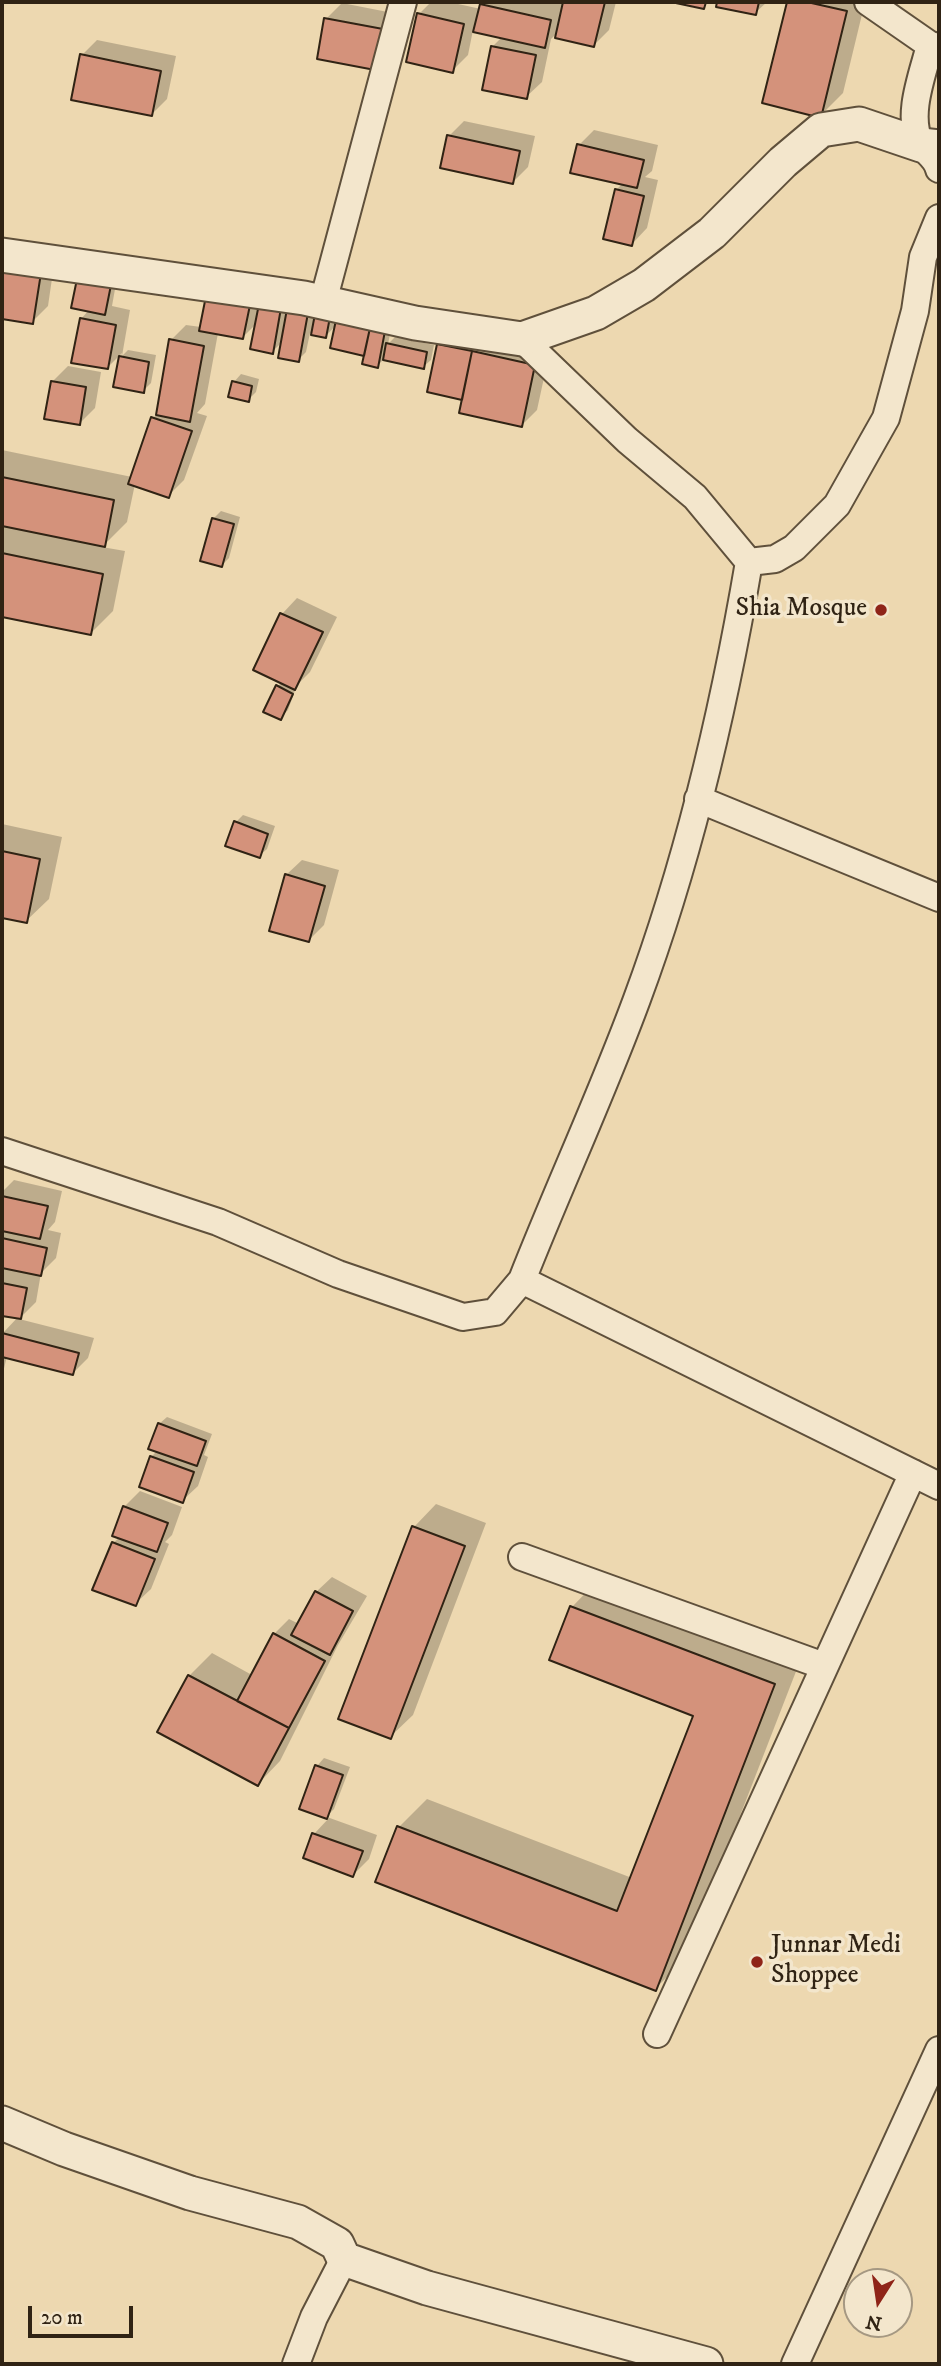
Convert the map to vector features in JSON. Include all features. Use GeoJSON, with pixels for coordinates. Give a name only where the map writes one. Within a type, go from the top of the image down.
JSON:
{"type":"FeatureCollection","features":[{"type":"Feature","properties":{"kind":"street"},"geometry":{"type":"LineString","coordinates":[[323,302],[402,2]]}},
{"type":"Feature","properties":{"kind":"street"},"geometry":{"type":"LineString","coordinates":[[868,2],[935,46],[915,109],[916,128],[933,154]]}},
{"type":"Feature","properties":{"kind":"street"},"geometry":{"type":"LineString","coordinates":[[2,255],[323,302],[415,323],[522,339],[596,313],[644,285],[712,233],[783,162],[821,130],[859,124],[933,154]]}},
{"type":"Feature","properties":{"kind":"street"},"geometry":{"type":"LineString","coordinates":[[749,562],[775,559],[794,548],[837,505],[874,440],[886,418],[915,310],[923,257],[939,218]]}},
{"type":"Feature","properties":{"kind":"street"},"geometry":{"type":"LineString","coordinates":[[522,339],[627,440],[695,497],[749,562]]}},
{"type":"Feature","properties":{"kind":"street"},"geometry":{"type":"LineString","coordinates":[[2,1151],[218,1222],[338,1274],[463,1317],[495,1311],[522,1280],[637,999],[698,799],[749,562]]}},
{"type":"Feature","properties":{"kind":"street"},"geometry":{"type":"LineString","coordinates":[[698,799],[939,898]]}},
{"type":"Feature","properties":{"kind":"street"},"geometry":{"type":"LineString","coordinates":[[522,1280],[939,1486]]}},
{"type":"Feature","properties":{"kind":"street"},"geometry":{"type":"LineString","coordinates":[[657,2034],[913,1473]]}},
{"type":"Feature","properties":{"kind":"street"},"geometry":{"type":"LineString","coordinates":[[522,1557],[824,1666]]}},
{"type":"Feature","properties":{"kind":"street"},"geometry":{"type":"LineString","coordinates":[[795,2364],[939,2050]]}},
{"type":"Feature","properties":{"kind":"street"},"geometry":{"type":"LineString","coordinates":[[2,2123],[64,2149],[190,2193],[298,2222],[337,2244],[344,2259],[427,2288],[536,2315],[706,2364]]}},
{"type":"Feature","properties":{"kind":"street"},"geometry":{"type":"LineString","coordinates":[[296,2364],[314,2317],[344,2259]]}},
{"type":"Feature","properties":{"kind":"building"},"geometry":{"type":"Polygon","coordinates":[[[563,2],[605,2],[594,47],[555,38],[563,2]]]}},
{"type":"Feature","properties":{"kind":"building"},"geometry":{"type":"Polygon","coordinates":[[[671,2],[706,2],[704,9],[671,2]]]}},
{"type":"Feature","properties":{"kind":"building"},"geometry":{"type":"Polygon","coordinates":[[[717,2],[759,2],[756,15],[716,7],[717,2]]]}},
{"type":"Feature","properties":{"kind":"building"},"geometry":{"type":"Polygon","coordinates":[[[787,2],[807,2],[847,11],[821,118],[762,103],[787,2]]]}},
{"type":"Feature","properties":{"kind":"building"},"geometry":{"type":"Polygon","coordinates":[[[480,4],[551,20],[545,48],[473,32],[480,4]]]}},
{"type":"Feature","properties":{"kind":"building"},"geometry":{"type":"Polygon","coordinates":[[[417,13],[464,24],[453,73],[406,62],[417,13]]]}},
{"type":"Feature","properties":{"kind":"building"},"geometry":{"type":"Polygon","coordinates":[[[324,18],[383,29],[375,70],[317,59],[324,18]]]}},
{"type":"Feature","properties":{"kind":"building"},"geometry":{"type":"Polygon","coordinates":[[[491,46],[536,55],[527,99],[482,90],[491,46]]]}},
{"type":"Feature","properties":{"kind":"building"},"geometry":{"type":"Polygon","coordinates":[[[80,54],[161,71],[152,116],[71,100],[80,54]]]}},
{"type":"Feature","properties":{"kind":"building"},"geometry":{"type":"Polygon","coordinates":[[[447,135],[520,151],[513,184],[440,168],[447,135]]]}},
{"type":"Feature","properties":{"kind":"building"},"geometry":{"type":"Polygon","coordinates":[[[577,144],[644,160],[637,188],[570,173],[577,144]]]}},
{"type":"Feature","properties":{"kind":"building"},"geometry":{"type":"Polygon","coordinates":[[[615,189],[644,196],[632,246],[603,239],[615,189]]]}},
{"type":"Feature","properties":{"kind":"building"},"geometry":{"type":"Polygon","coordinates":[[[2,267],[41,273],[33,324],[2,319],[2,267]]]}},
{"type":"Feature","properties":{"kind":"building"},"geometry":{"type":"Polygon","coordinates":[[[77,279],[111,285],[105,315],[71,308],[77,279]]]}},
{"type":"Feature","properties":{"kind":"building"},"geometry":{"type":"Polygon","coordinates":[[[206,296],[250,305],[243,339],[199,331],[206,296]]]}},
{"type":"Feature","properties":{"kind":"building"},"geometry":{"type":"Polygon","coordinates":[[[259,304],[281,308],[273,354],[250,349],[259,304]]]}},
{"type":"Feature","properties":{"kind":"building"},"geometry":{"type":"Polygon","coordinates":[[[287,309],[308,313],[299,362],[278,358],[287,309]]]}},
{"type":"Feature","properties":{"kind":"building"},"geometry":{"type":"Polygon","coordinates":[[[315,314],[330,317],[326,338],[311,335],[315,314]]]}},
{"type":"Feature","properties":{"kind":"building"},"geometry":{"type":"Polygon","coordinates":[[[80,318],[116,325],[108,369],[71,363],[80,318]]]}},
{"type":"Feature","properties":{"kind":"building"},"geometry":{"type":"Polygon","coordinates":[[[336,320],[370,328],[364,356],[330,348],[336,320]]]}},
{"type":"Feature","properties":{"kind":"building"},"geometry":{"type":"Polygon","coordinates":[[[370,328],[385,331],[378,368],[362,364],[370,328]]]}},
{"type":"Feature","properties":{"kind":"building"},"geometry":{"type":"Polygon","coordinates":[[[169,339],[204,346],[190,422],[156,415],[169,339]]]}},
{"type":"Feature","properties":{"kind":"building"},"geometry":{"type":"Polygon","coordinates":[[[386,343],[427,352],[424,369],[383,360],[386,343]]]}},
{"type":"Feature","properties":{"kind":"building"},"geometry":{"type":"Polygon","coordinates":[[[437,344],[472,351],[462,400],[427,392],[437,344]]]}},
{"type":"Feature","properties":{"kind":"building"},"geometry":{"type":"Polygon","coordinates":[[[472,351],[535,365],[522,427],[459,413],[472,351]]]}},
{"type":"Feature","properties":{"kind":"building"},"geometry":{"type":"Polygon","coordinates":[[[119,356],[149,362],[144,393],[113,387],[119,356]]]}},
{"type":"Feature","properties":{"kind":"building"},"geometry":{"type":"Polygon","coordinates":[[[51,381],[86,387],[80,425],[44,419],[51,381]]]}},
{"type":"Feature","properties":{"kind":"building"},"geometry":{"type":"Polygon","coordinates":[[[232,381],[252,386],[249,402],[228,397],[232,381]]]}},
{"type":"Feature","properties":{"kind":"building"},"geometry":{"type":"Polygon","coordinates":[[[151,417],[192,431],[169,498],[128,484],[151,417]]]}},
{"type":"Feature","properties":{"kind":"building"},"geometry":{"type":"Polygon","coordinates":[[[2,477],[114,500],[105,547],[2,526],[2,477]]]}},
{"type":"Feature","properties":{"kind":"building"},"geometry":{"type":"Polygon","coordinates":[[[212,518],[234,524],[222,567],[200,561],[212,518]]]}},
{"type":"Feature","properties":{"kind":"building"},"geometry":{"type":"Polygon","coordinates":[[[2,553],[103,574],[91,635],[2,617],[2,553]]]}},
{"type":"Feature","properties":{"kind":"building"},"geometry":{"type":"Polygon","coordinates":[[[280,613],[323,632],[295,690],[253,670],[280,613]]]}},
{"type":"Feature","properties":{"kind":"building"},"geometry":{"type":"Polygon","coordinates":[[[276,685],[293,694],[281,720],[263,712],[276,685]]]}},
{"type":"Feature","properties":{"kind":"building"},"geometry":{"type":"Polygon","coordinates":[[[234,821],[268,834],[260,858],[225,846],[234,821]]]}},
{"type":"Feature","properties":{"kind":"building"},"geometry":{"type":"Polygon","coordinates":[[[2,851],[40,859],[27,923],[2,918],[2,851]]]}},
{"type":"Feature","properties":{"kind":"building"},"geometry":{"type":"Polygon","coordinates":[[[285,874],[325,886],[309,942],[269,931],[285,874]]]}},
{"type":"Feature","properties":{"kind":"building"},"geometry":{"type":"Polygon","coordinates":[[[2,1196],[48,1206],[40,1239],[2,1231],[2,1196]]]}},
{"type":"Feature","properties":{"kind":"building"},"geometry":{"type":"Polygon","coordinates":[[[2,1238],[47,1248],[41,1276],[2,1268],[2,1238]]]}},
{"type":"Feature","properties":{"kind":"building"},"geometry":{"type":"Polygon","coordinates":[[[2,1283],[27,1288],[21,1319],[2,1316],[2,1283]]]}},
{"type":"Feature","properties":{"kind":"building"},"geometry":{"type":"Polygon","coordinates":[[[2,1333],[79,1353],[73,1375],[2,1357],[2,1333]]]}},
{"type":"Feature","properties":{"kind":"building"},"geometry":{"type":"Polygon","coordinates":[[[158,1423],[206,1441],[197,1466],[148,1449],[158,1423]]]}},
{"type":"Feature","properties":{"kind":"building"},"geometry":{"type":"Polygon","coordinates":[[[150,1456],[194,1472],[183,1503],[139,1487],[150,1456]]]}},
{"type":"Feature","properties":{"kind":"building"},"geometry":{"type":"Polygon","coordinates":[[[123,1506],[168,1523],[157,1552],[112,1536],[123,1506]]]}},
{"type":"Feature","properties":{"kind":"building"},"geometry":{"type":"Polygon","coordinates":[[[412,1526],[465,1546],[391,1739],[338,1719],[412,1526]]]}},
{"type":"Feature","properties":{"kind":"building"},"geometry":{"type":"Polygon","coordinates":[[[112,1542],[155,1559],[136,1606],[92,1590],[112,1542]]]}},
{"type":"Feature","properties":{"kind":"building"},"geometry":{"type":"Polygon","coordinates":[[[315,1591],[353,1611],[330,1655],[291,1635],[315,1591]]]}},
{"type":"Feature","properties":{"kind":"building"},"geometry":{"type":"Polygon","coordinates":[[[570,1606],[775,1684],[656,1991],[375,1882],[397,1826],[617,1911],[693,1716],[549,1660],[570,1606]]]}},
{"type":"Feature","properties":{"kind":"building"},"geometry":{"type":"Polygon","coordinates":[[[273,1633],[325,1661],[289,1728],[237,1701],[273,1633]]]}},
{"type":"Feature","properties":{"kind":"building"},"geometry":{"type":"Polygon","coordinates":[[[188,1675],[289,1728],[258,1786],[157,1732],[188,1675]]]}},
{"type":"Feature","properties":{"kind":"building"},"geometry":{"type":"Polygon","coordinates":[[[315,1765],[343,1775],[327,1819],[299,1809],[315,1765]]]}},
{"type":"Feature","properties":{"kind":"building"},"geometry":{"type":"Polygon","coordinates":[[[312,1833],[363,1851],[353,1877],[303,1858],[312,1833]]]}},
{"type":"Feature","properties":{"kind":"place","name":"Shia Mosque"},"geometry":{"type":"Point","coordinates":[881,610]}},
{"type":"Feature","properties":{"kind":"place","name":"Junnar Medi Shoppee"},"geometry":{"type":"Point","coordinates":[757,1962]}}]}
